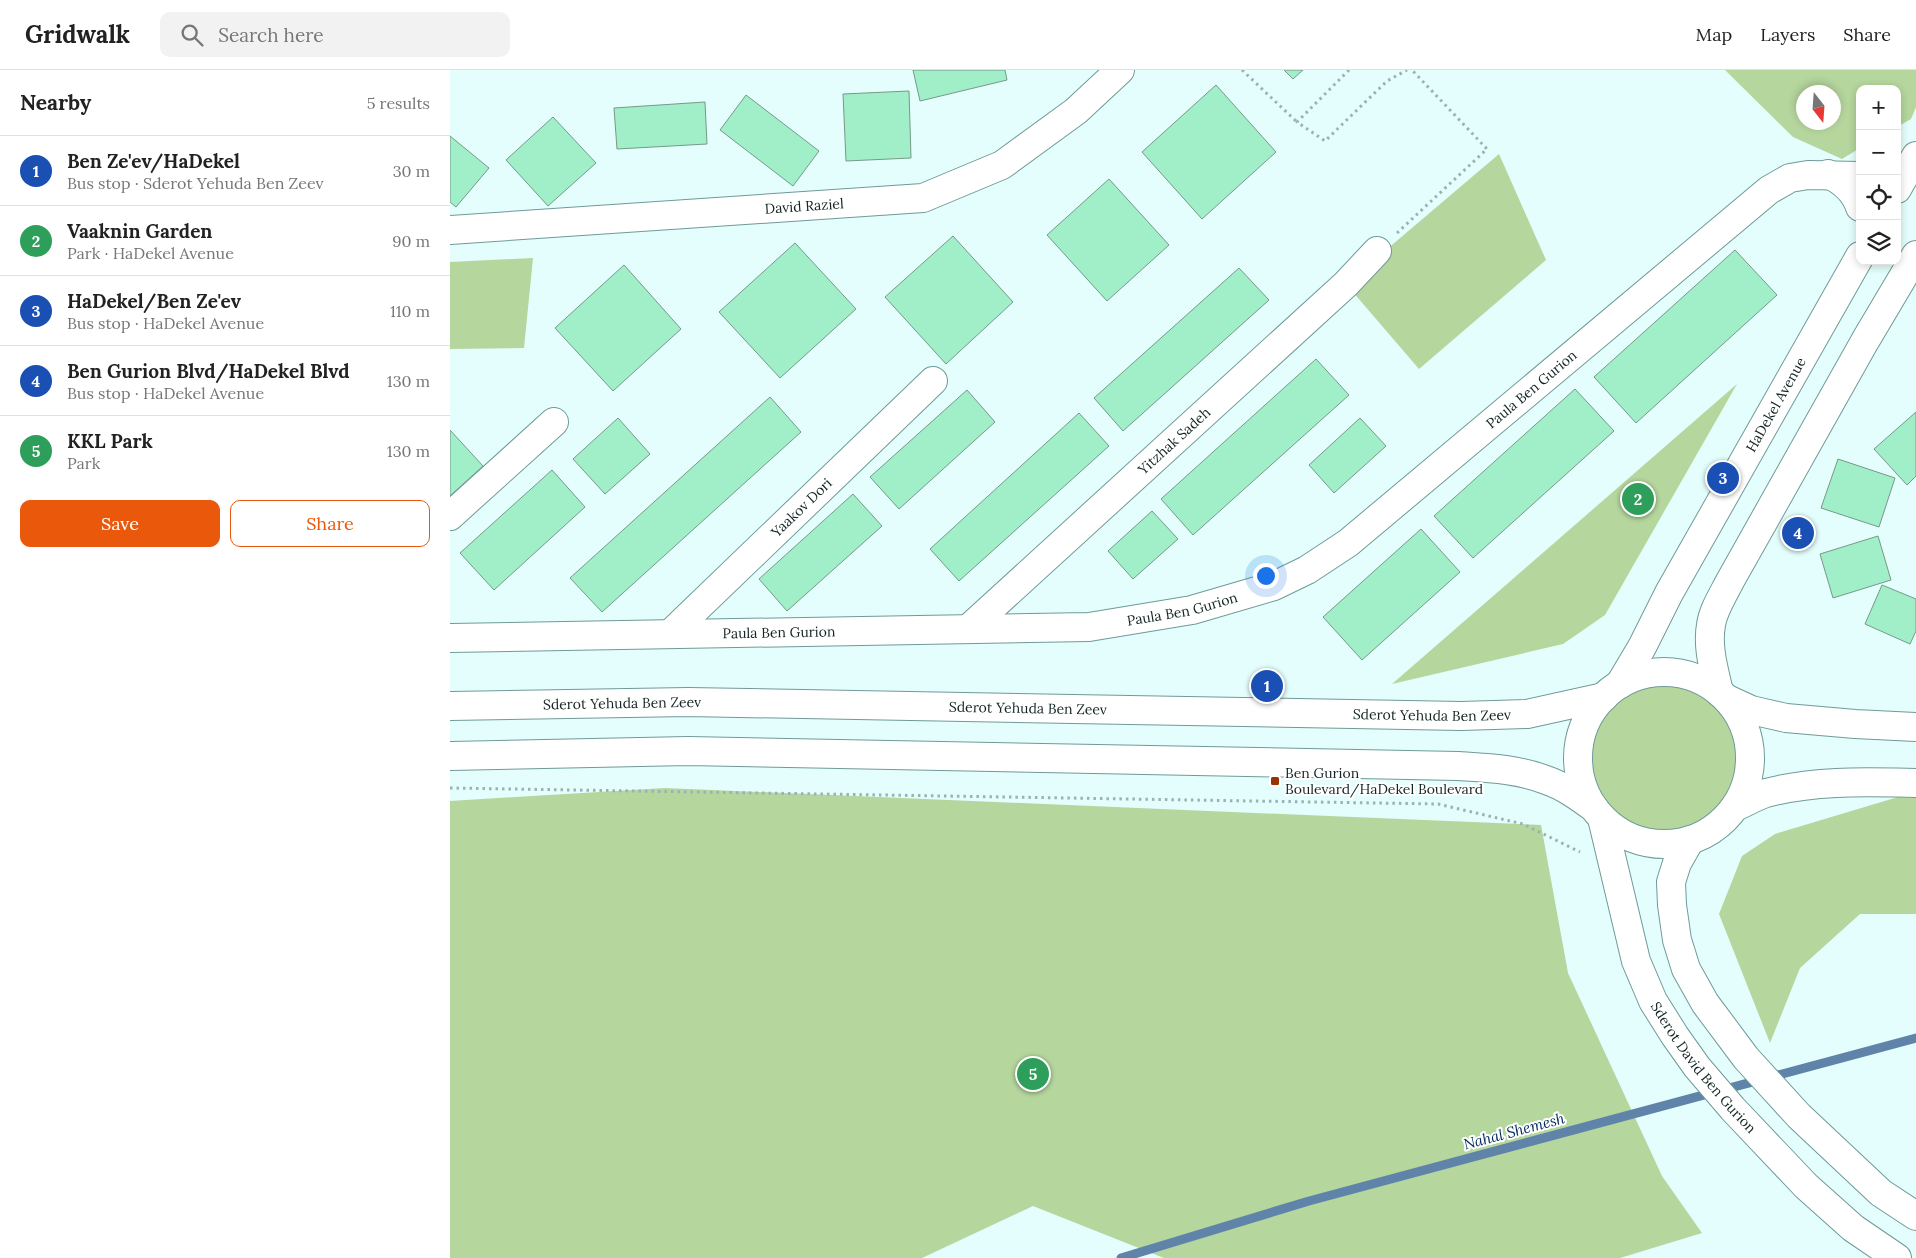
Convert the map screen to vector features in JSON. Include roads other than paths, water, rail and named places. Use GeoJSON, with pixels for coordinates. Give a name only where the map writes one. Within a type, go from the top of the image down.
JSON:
{"type":"FeatureCollection","features":[{"type":"Feature","properties":{"kind":"main road","name":"David Raziel"},"geometry":{"type":"LineString","coordinates":[[450,230],[923,198],[1002,165],[1076,111],[1120,70]]}},
{"type":"Feature","properties":{"kind":"main road"},"geometry":{"type":"LineString","coordinates":[[1901,167],[1916,155]]}},
{"type":"Feature","properties":{"kind":"main road"},"geometry":{"type":"LineString","coordinates":[[1901,182],[1916,155]]}},
{"type":"Feature","properties":{"kind":"main road"},"geometry":{"type":"LineString","coordinates":[[1828,174],[1842,180],[1856,200]]}},
{"type":"Feature","properties":{"kind":"main road","name":"Paula Ben Gurion"},"geometry":{"type":"LineString","coordinates":[[450,638],[1089,627],[1192,610],[1274,586],[1307,570],[1348,543],[1769,190],[1790,178],[1828,174],[1856,176]]}},
{"type":"Feature","properties":{"kind":"main road","name":"Yitzhak Sadeh"},"geometry":{"type":"LineString","coordinates":[[968,629],[1339,291],[1377,251]]}},
{"type":"Feature","properties":{"kind":"main road"},"geometry":{"type":"LineString","coordinates":[[450,756],[688,751],[1458,766],[1512,770],[1547,780],[1569,791],[1614,828],[1642,841],[1674,844],[1690,840],[1722,822],[1735,807],[1747,781],[1750,752],[1743,724],[1723,696],[1710,645],[1711,624],[1730,581],[1860,350],[1916,256]]}},
{"type":"Feature","properties":{"kind":"main road","name":"HaDekel Avenue"},"geometry":{"type":"LineString","coordinates":[[1612,691],[1642,648],[1669,593],[1856,263]]}},
{"type":"Feature","properties":{"kind":"main road","name":"Yaakov Dori"},"geometry":{"type":"LineString","coordinates":[[672,633],[933,381]]}},
{"type":"Feature","properties":{"kind":"main road"},"geometry":{"type":"LineString","coordinates":[[450,516],[554,422]]}},
{"type":"Feature","properties":{"kind":"main road"},"geometry":{"type":"LineString","coordinates":[[1598,813],[1585,792],[1580,776],[1579,742],[1584,726],[1592,711],[1612,691],[1634,678],[1663,672],[1693,677],[1723,696],[1751,710],[1786,718],[1916,727]]}},
{"type":"Feature","properties":{"kind":"main road","name":"Sderot Yehuda Ben Zeev"},"geometry":{"type":"LineString","coordinates":[[450,706],[688,702],[1460,716],[1528,714],[1612,691]]}},
{"type":"Feature","properties":{"kind":"main road"},"geometry":{"type":"LineString","coordinates":[[1735,807],[1765,794],[1804,786],[1844,783],[1916,782]]}},
{"type":"Feature","properties":{"kind":"main road","name":"Sderot David Ben Gurion"},"geometry":{"type":"LineString","coordinates":[[1598,813],[1636,961],[1653,1001],[1675,1036],[1697,1067],[1733,1109],[1806,1186],[1853,1228],[1897,1258]]}},
{"type":"Feature","properties":{"kind":"main road"},"geometry":{"type":"LineString","coordinates":[[1690,840],[1677,863],[1671,882],[1672,905],[1677,940],[1686,969],[1705,1003],[1746,1058],[1799,1116],[1881,1193],[1916,1216]]}},
{"type":"Feature","properties":{"kind":"waterway","name":"Nahal Shemesh"},"geometry":{"type":"LineString","coordinates":[[1121,1258],[1309,1201],[1916,1038]]}},
{"type":"Feature","properties":{"kind":"place","name":"HaDekel/Ben Ze'ev"},"geometry":{"type":"Point","coordinates":[1723,478]}},
{"type":"Feature","properties":{"kind":"place","name":"Vaaknin Garden"},"geometry":{"type":"Point","coordinates":[1638,499]}},
{"type":"Feature","properties":{"kind":"place","name":"Ben Gurion Blvd/HaDekel Blvd"},"geometry":{"type":"Point","coordinates":[1798,533]}},
{"type":"Feature","properties":{"kind":"place","name":"Ben Ze'ev/HaDekel"},"geometry":{"type":"Point","coordinates":[1267,686]}},
{"type":"Feature","properties":{"kind":"place","name":"Ben Gurion Boulevard/HaDekel Boulevard"},"geometry":{"type":"Point","coordinates":[1275,781]}},
{"type":"Feature","properties":{"kind":"place","name":"KKL Park"},"geometry":{"type":"Point","coordinates":[1033,1074]}}]}
